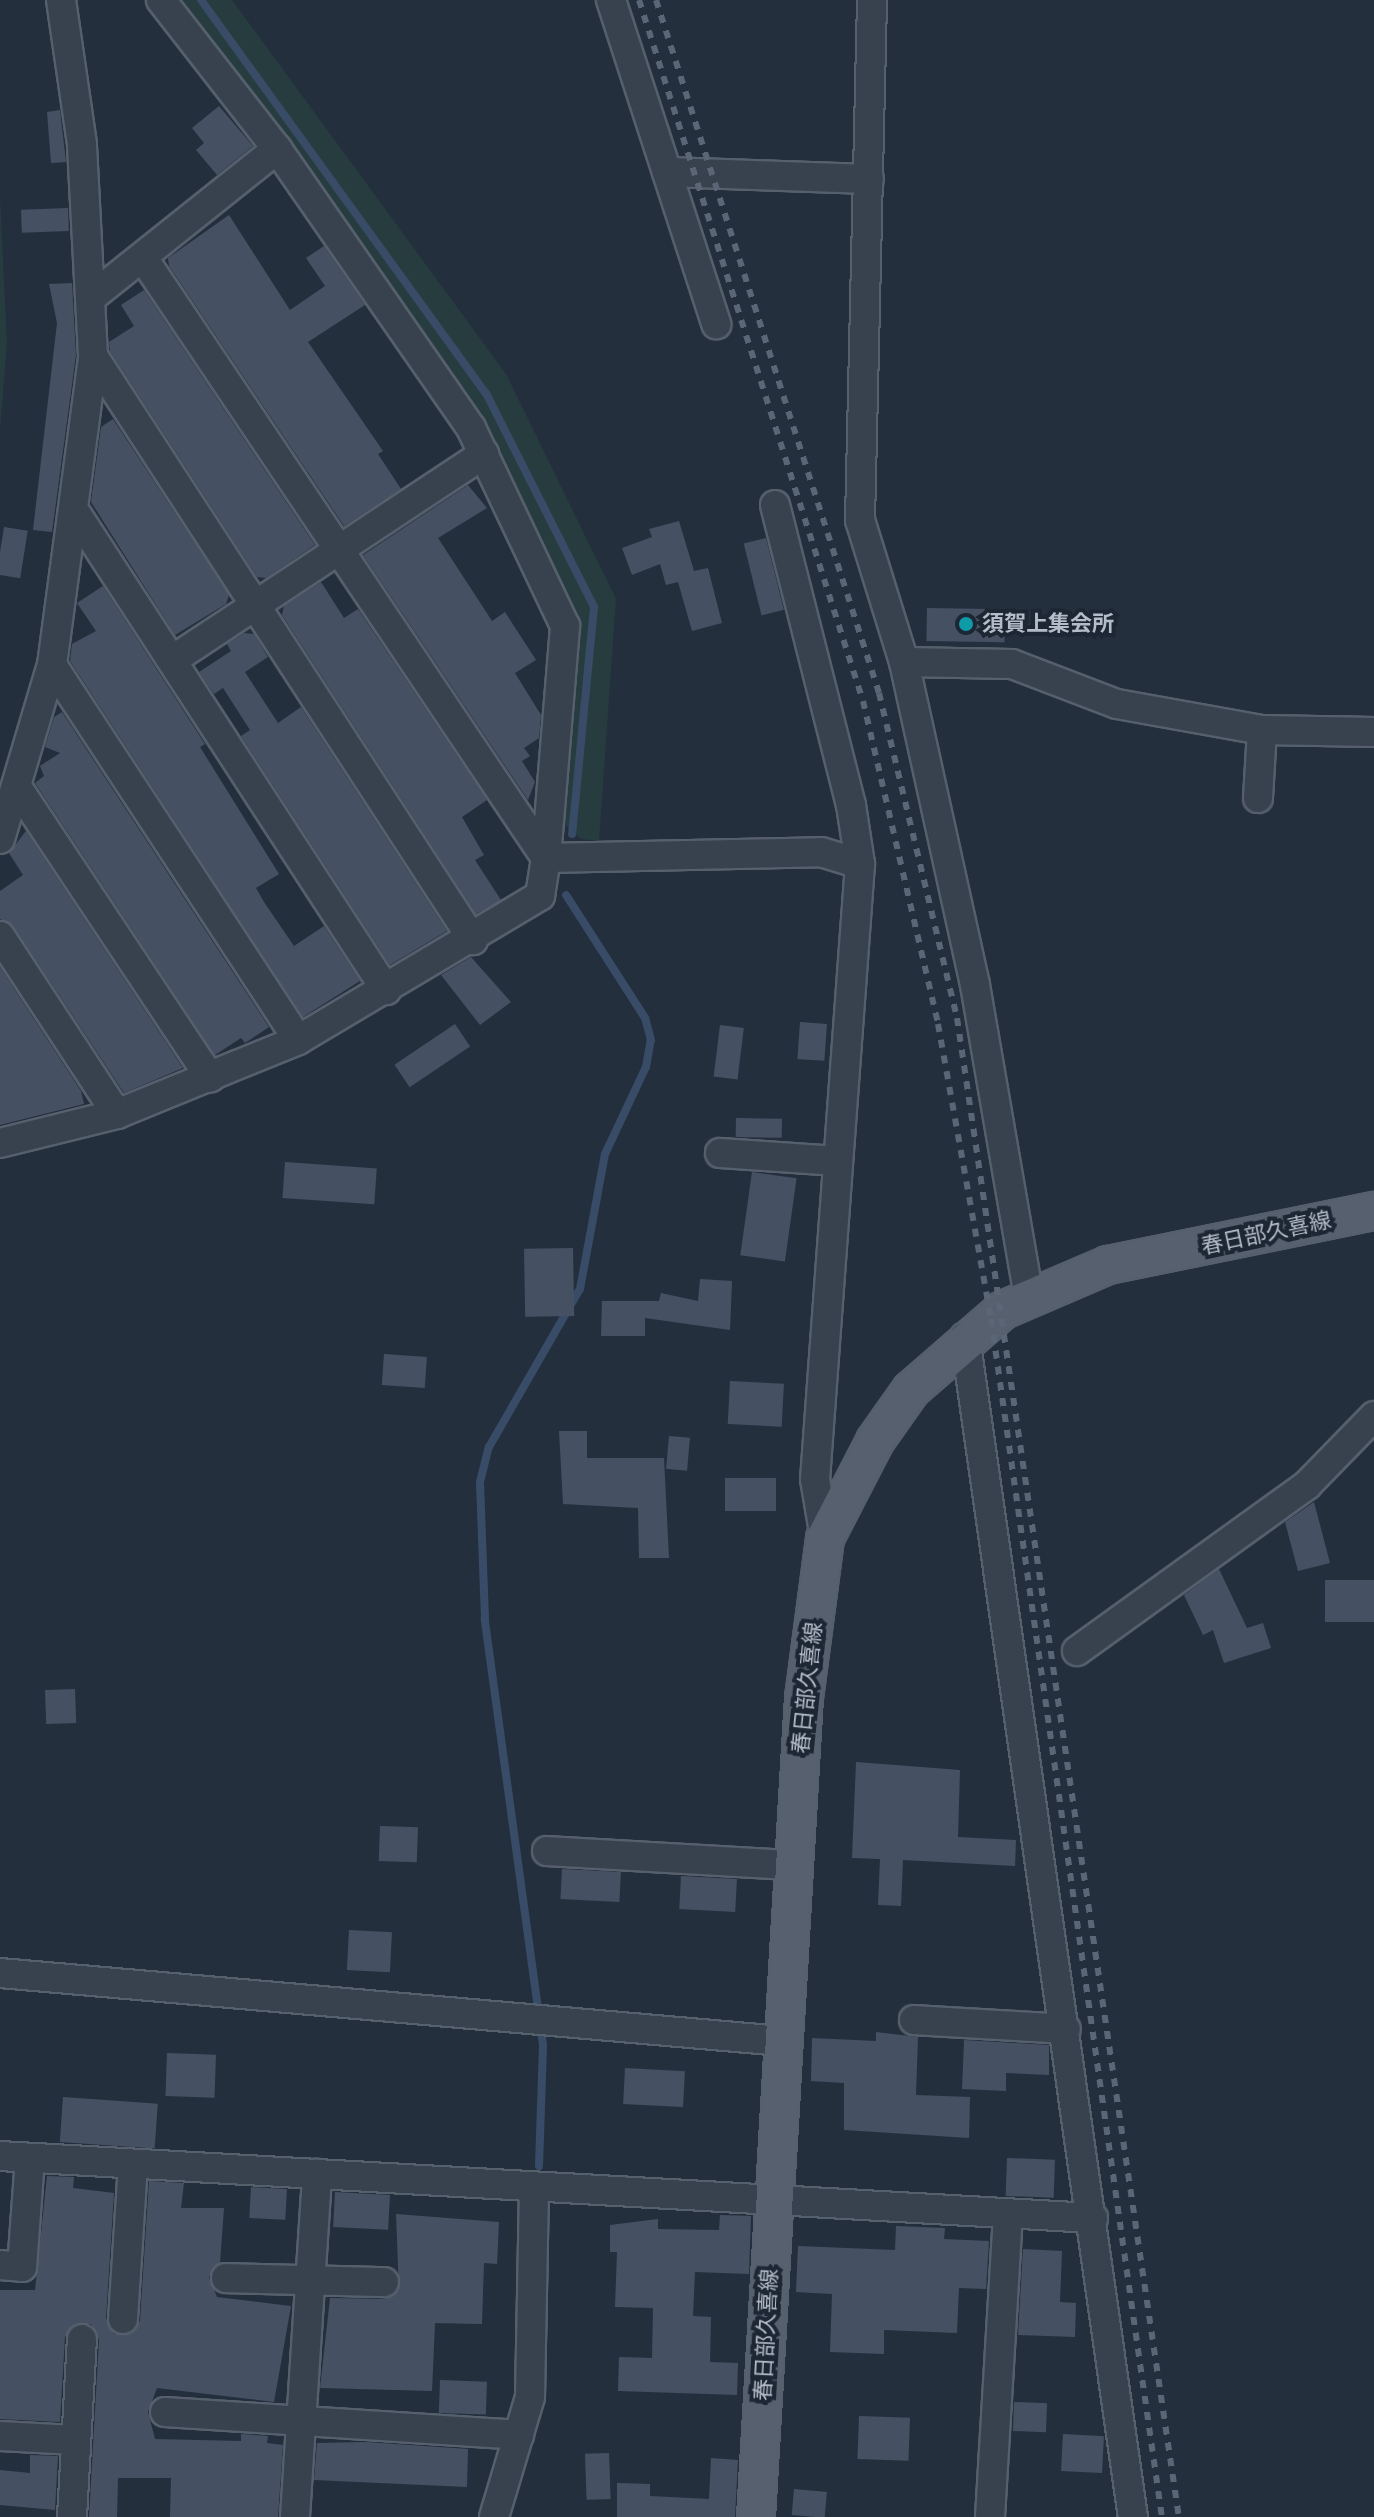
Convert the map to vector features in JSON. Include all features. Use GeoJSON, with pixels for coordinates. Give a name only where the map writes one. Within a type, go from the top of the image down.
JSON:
{"type":"FeatureCollection","features":[{"type":"Feature","properties":{"kind":"main road","name":"春日部久喜線"},"geometry":{"type":"LineString","coordinates":[[756,2517],[804,1698],[825,1538],[875,1441],[911,1390],[965,1337],[1029,1297],[1108,1265],[1374,1211]]}},
{"type":"Feature","properties":{"kind":"street"},"geometry":{"type":"LineString","coordinates":[[0,839],[52,665],[77,515],[93,356],[94,295],[82,144],[61,0]]}},
{"type":"Feature","properties":{"kind":"street"},"geometry":{"type":"LineString","coordinates":[[0,1143],[117,1114],[298,1040],[473,940],[540,896],[546,858],[565,626],[484,454],[362,263],[161,0]]}},
{"type":"Feature","properties":{"kind":"street"},"geometry":{"type":"LineString","coordinates":[[611,0],[716,324]]}},
{"type":"Feature","properties":{"kind":"street"},"geometry":{"type":"LineString","coordinates":[[872,0],[860,520],[904,662],[975,985],[1029,1297]]}},
{"type":"Feature","properties":{"kind":"street"},"geometry":{"type":"LineString","coordinates":[[94,295],[277,149]]}},
{"type":"Feature","properties":{"kind":"street"},"geometry":{"type":"LineString","coordinates":[[667,172],[869,179]]}},
{"type":"Feature","properties":{"kind":"street"},"geometry":{"type":"LineString","coordinates":[[143,258],[546,858]]}},
{"type":"Feature","properties":{"kind":"street"},"geometry":{"type":"LineString","coordinates":[[93,356],[473,940]]}},
{"type":"Feature","properties":{"kind":"street"},"geometry":{"type":"LineString","coordinates":[[174,659],[255,602],[484,454]]}},
{"type":"Feature","properties":{"kind":"street"},"geometry":{"type":"LineString","coordinates":[[775,505],[851,805],[860,864],[815,1479],[825,1538]]}},
{"type":"Feature","properties":{"kind":"street"},"geometry":{"type":"LineString","coordinates":[[77,515],[174,659],[386,990]]}},
{"type":"Feature","properties":{"kind":"street"},"geometry":{"type":"LineString","coordinates":[[904,662],[1012,664],[1117,704],[1262,730],[1374,732]]}},
{"type":"Feature","properties":{"kind":"street"},"geometry":{"type":"LineString","coordinates":[[52,665],[298,1040]]}},
{"type":"Feature","properties":{"kind":"street"},"geometry":{"type":"LineString","coordinates":[[1258,798],[1262,730]]}},
{"type":"Feature","properties":{"kind":"street"},"geometry":{"type":"LineString","coordinates":[[17,787],[210,1078]]}},
{"type":"Feature","properties":{"kind":"street"},"geometry":{"type":"LineString","coordinates":[[546,858],[821,852],[860,864]]}},
{"type":"Feature","properties":{"kind":"street"},"geometry":{"type":"LineString","coordinates":[[0,936],[117,1114]]}},
{"type":"Feature","properties":{"kind":"street"},"geometry":{"type":"LineString","coordinates":[[720,1153],[838,1161]]}},
{"type":"Feature","properties":{"kind":"street"},"geometry":{"type":"LineString","coordinates":[[965,1337],[1093,2218],[1133,2517]]}},
{"type":"Feature","properties":{"kind":"street"},"geometry":{"type":"LineString","coordinates":[[1077,1651],[1307,1485],[1374,1416]]}},
{"type":"Feature","properties":{"kind":"street"},"geometry":{"type":"LineString","coordinates":[[547,1851],[793,1865]]}},
{"type":"Feature","properties":{"kind":"street"},"geometry":{"type":"LineString","coordinates":[[0,1973],[782,2041]]}},
{"type":"Feature","properties":{"kind":"street"},"geometry":{"type":"LineString","coordinates":[[914,2020],[1066,2029]]}},
{"type":"Feature","properties":{"kind":"street"},"geometry":{"type":"LineString","coordinates":[[0,2156],[1093,2218]]}},
{"type":"Feature","properties":{"kind":"street"},"geometry":{"type":"LineString","coordinates":[[0,2265],[22,2267],[30,2158]]}},
{"type":"Feature","properties":{"kind":"street"},"geometry":{"type":"LineString","coordinates":[[123,2319],[133,2164]]}},
{"type":"Feature","properties":{"kind":"street"},"geometry":{"type":"LineString","coordinates":[[295,2517],[317,2174]]}},
{"type":"Feature","properties":{"kind":"street"},"geometry":{"type":"LineString","coordinates":[[494,2517],[530,2397],[534,2187]]}},
{"type":"Feature","properties":{"kind":"street"},"geometry":{"type":"LineString","coordinates":[[990,2517],[1008,2214]]}},
{"type":"Feature","properties":{"kind":"street"},"geometry":{"type":"LineString","coordinates":[[226,2278],[384,2282]]}},
{"type":"Feature","properties":{"kind":"street"},"geometry":{"type":"LineString","coordinates":[[72,2517],[82,2339]]}},
{"type":"Feature","properties":{"kind":"street"},"geometry":{"type":"LineString","coordinates":[[165,2412],[519,2435]]}},
{"type":"Feature","properties":{"kind":"street"},"geometry":{"type":"LineString","coordinates":[[0,2436],[75,2440]]}},
{"type":"Feature","properties":{"kind":"green space"},"geometry":{"type":"Polygon","coordinates":[[[173,0],[232,0],[506,374],[616,599],[599,841],[581,839],[556,817],[574,623],[482,424],[173,0]]]}},
{"type":"Feature","properties":{"kind":"green space"},"geometry":{"type":"Polygon","coordinates":[[[0,197],[7,343],[0,430],[0,197]]]}},
{"type":"Feature","properties":{"kind":"building"},"geometry":{"type":"Polygon","coordinates":[[[219,106],[253,146],[217,175],[196,150],[204,143],[192,128],[219,106]]]}},
{"type":"Feature","properties":{"kind":"building"},"geometry":{"type":"Polygon","coordinates":[[[60,110],[66,162],[51,163],[47,112],[60,110]]]}},
{"type":"Feature","properties":{"kind":"building"},"geometry":{"type":"Polygon","coordinates":[[[68,208],[69,231],[22,233],[21,210],[68,208]]]}},
{"type":"Feature","properties":{"kind":"building"},"geometry":{"type":"Polygon","coordinates":[[[229,215],[290,310],[325,286],[306,258],[324,246],[365,305],[308,342],[383,451],[378,454],[401,489],[344,526],[169,266],[168,258],[229,215]]]}},
{"type":"Feature","properties":{"kind":"building"},"geometry":{"type":"Polygon","coordinates":[[[72,283],[76,355],[52,532],[33,530],[57,323],[49,284],[72,283]]]}},
{"type":"Feature","properties":{"kind":"building"},"geometry":{"type":"Polygon","coordinates":[[[144,290],[315,545],[266,578],[257,577],[110,351],[109,342],[134,326],[121,305],[144,290]]]}},
{"type":"Feature","properties":{"kind":"building"},"geometry":{"type":"Polygon","coordinates":[[[113,419],[229,595],[226,604],[175,635],[91,502],[101,427],[113,419]]]}},
{"type":"Feature","properties":{"kind":"building"},"geometry":{"type":"Polygon","coordinates":[[[468,485],[487,508],[438,538],[492,621],[505,612],[536,660],[515,673],[541,715],[539,738],[524,748],[530,756],[522,761],[535,782],[528,800],[363,555],[468,485]]]}},
{"type":"Feature","properties":{"kind":"building"},"geometry":{"type":"Polygon","coordinates":[[[679,521],[694,571],[708,568],[722,623],[692,631],[678,582],[666,585],[660,564],[632,575],[622,548],[652,537],[649,529],[679,521]]]}},
{"type":"Feature","properties":{"kind":"building"},"geometry":{"type":"Polygon","coordinates":[[[4,527],[28,531],[20,578],[0,575],[4,527]]]}},
{"type":"Feature","properties":{"kind":"building"},"geometry":{"type":"Polygon","coordinates":[[[766,538],[784,610],[762,615],[744,544],[766,538]]]}},
{"type":"Feature","properties":{"kind":"building"},"geometry":{"type":"Polygon","coordinates":[[[321,582],[344,618],[358,609],[487,800],[462,817],[484,855],[475,860],[501,900],[476,914],[282,615],[284,606],[321,582]]]}},
{"type":"Feature","properties":{"kind":"building"},"geometry":{"type":"Polygon","coordinates":[[[103,586],[205,744],[200,747],[279,874],[256,888],[264,902],[294,946],[324,926],[360,981],[303,1017],[70,661],[72,644],[96,631],[77,603],[103,586]]]}},
{"type":"Feature","properties":{"kind":"building","name":"須賀上集会所"},"geometry":{"type":"Polygon","coordinates":[[[927,608],[1005,609],[1004,642],[926,641],[927,608]]]}},
{"type":"Feature","properties":{"kind":"building"},"geometry":{"type":"Polygon","coordinates":[[[244,633],[254,634],[268,657],[245,672],[278,723],[301,707],[447,931],[390,965],[241,736],[250,730],[223,688],[214,694],[199,672],[231,651],[227,644],[244,633]]]}},
{"type":"Feature","properties":{"kind":"building"},"geometry":{"type":"Polygon","coordinates":[[[62,712],[269,1027],[245,1043],[241,1038],[215,1055],[35,783],[44,776],[40,766],[60,753],[45,747],[54,717],[62,712]]]}},
{"type":"Feature","properties":{"kind":"building"},"geometry":{"type":"Polygon","coordinates":[[[26,831],[183,1068],[124,1093],[14,927],[0,919],[0,891],[23,875],[9,853],[26,831]]]}},
{"type":"Feature","properties":{"kind":"building"},"geometry":{"type":"Polygon","coordinates":[[[471,957],[511,1002],[480,1025],[441,975],[471,957]]]}},
{"type":"Feature","properties":{"kind":"building"},"geometry":{"type":"Polygon","coordinates":[[[0,967],[81,1091],[84,1104],[0,1125],[0,967]]]}},
{"type":"Feature","properties":{"kind":"building"},"geometry":{"type":"Polygon","coordinates":[[[800,1022],[827,1024],[824,1061],[797,1059],[800,1022]]]}},
{"type":"Feature","properties":{"kind":"building"},"geometry":{"type":"Polygon","coordinates":[[[455,1024],[470,1046],[410,1087],[394,1065],[455,1024]]]}},
{"type":"Feature","properties":{"kind":"building"},"geometry":{"type":"Polygon","coordinates":[[[720,1025],[744,1028],[737,1080],[714,1077],[720,1025]]]}},
{"type":"Feature","properties":{"kind":"building"},"geometry":{"type":"Polygon","coordinates":[[[736,1118],[782,1119],[782,1138],[736,1137],[736,1118]]]}},
{"type":"Feature","properties":{"kind":"building"},"geometry":{"type":"Polygon","coordinates":[[[285,1162],[377,1168],[374,1204],[282,1198],[285,1162]]]}},
{"type":"Feature","properties":{"kind":"building"},"geometry":{"type":"Polygon","coordinates":[[[752,1172],[797,1178],[785,1261],[740,1255],[752,1172]]]}},
{"type":"Feature","properties":{"kind":"building"},"geometry":{"type":"Polygon","coordinates":[[[573,1248],[574,1316],[525,1317],[524,1249],[573,1248]]]}},
{"type":"Feature","properties":{"kind":"building"},"geometry":{"type":"Polygon","coordinates":[[[700,1279],[732,1281],[730,1330],[645,1318],[645,1336],[601,1336],[602,1301],[659,1301],[661,1293],[698,1301],[700,1279]]]}},
{"type":"Feature","properties":{"kind":"building"},"geometry":{"type":"Polygon","coordinates":[[[384,1354],[427,1357],[425,1388],[382,1385],[384,1354]]]}},
{"type":"Feature","properties":{"kind":"building"},"geometry":{"type":"Polygon","coordinates":[[[730,1381],[784,1384],[782,1427],[728,1424],[730,1381]]]}},
{"type":"Feature","properties":{"kind":"building"},"geometry":{"type":"Polygon","coordinates":[[[559,1431],[587,1431],[587,1458],[664,1458],[669,1558],[639,1558],[638,1508],[563,1504],[559,1431]]]}},
{"type":"Feature","properties":{"kind":"building"},"geometry":{"type":"Polygon","coordinates":[[[669,1436],[690,1438],[687,1471],[666,1469],[669,1436]]]}},
{"type":"Feature","properties":{"kind":"building"},"geometry":{"type":"Polygon","coordinates":[[[725,1478],[776,1478],[776,1511],[725,1511],[725,1478]]]}},
{"type":"Feature","properties":{"kind":"building"},"geometry":{"type":"Polygon","coordinates":[[[1314,1502],[1330,1563],[1298,1571],[1285,1522],[1314,1502]]]}},
{"type":"Feature","properties":{"kind":"building"},"geometry":{"type":"Polygon","coordinates":[[[1219,1569],[1247,1628],[1263,1623],[1271,1648],[1224,1663],[1213,1630],[1203,1635],[1184,1595],[1219,1569]]]}},
{"type":"Feature","properties":{"kind":"building"},"geometry":{"type":"Polygon","coordinates":[[[1325,1580],[1374,1580],[1374,1622],[1325,1622],[1325,1580]]]}},
{"type":"Feature","properties":{"kind":"building"},"geometry":{"type":"Polygon","coordinates":[[[75,1689],[76,1723],[46,1724],[45,1690],[75,1689]]]}},
{"type":"Feature","properties":{"kind":"building"},"geometry":{"type":"Polygon","coordinates":[[[856,1762],[960,1770],[958,1837],[1016,1840],[1015,1866],[903,1860],[901,1906],[878,1905],[880,1859],[852,1858],[856,1762]]]}},
{"type":"Feature","properties":{"kind":"building"},"geometry":{"type":"Polygon","coordinates":[[[380,1826],[418,1827],[417,1862],[379,1861],[380,1826]]]}},
{"type":"Feature","properties":{"kind":"building"},"geometry":{"type":"Polygon","coordinates":[[[562,1869],[621,1872],[619,1902],[560,1899],[562,1869]]]}},
{"type":"Feature","properties":{"kind":"building"},"geometry":{"type":"Polygon","coordinates":[[[681,1876],[737,1879],[735,1912],[679,1909],[681,1876]]]}},
{"type":"Feature","properties":{"kind":"building"},"geometry":{"type":"Polygon","coordinates":[[[349,1930],[392,1932],[390,1972],[347,1970],[349,1930]]]}},
{"type":"Feature","properties":{"kind":"building"},"geometry":{"type":"Polygon","coordinates":[[[876,2032],[918,2037],[916,2095],[970,2097],[969,2138],[844,2130],[844,2083],[811,2081],[812,2038],[876,2041],[876,2032]]]}},
{"type":"Feature","properties":{"kind":"building"},"geometry":{"type":"Polygon","coordinates":[[[964,2040],[1049,2045],[1049,2075],[1006,2073],[1006,2091],[962,2089],[964,2040]]]}},
{"type":"Feature","properties":{"kind":"building"},"geometry":{"type":"Polygon","coordinates":[[[167,2053],[216,2055],[214,2098],[165,2096],[167,2053]]]}},
{"type":"Feature","properties":{"kind":"building"},"geometry":{"type":"Polygon","coordinates":[[[625,2068],[685,2071],[683,2107],[623,2104],[625,2068]]]}},
{"type":"Feature","properties":{"kind":"building"},"geometry":{"type":"Polygon","coordinates":[[[63,2097],[158,2104],[155,2149],[60,2142],[63,2097]]]}},
{"type":"Feature","properties":{"kind":"building"},"geometry":{"type":"Polygon","coordinates":[[[1007,2158],[1055,2160],[1054,2198],[1006,2196],[1007,2158]]]}},
{"type":"Feature","properties":{"kind":"building"},"geometry":{"type":"Polygon","coordinates":[[[47,2176],[74,2177],[73,2188],[114,2193],[106,2318],[114,2334],[130,2334],[140,2321],[149,2181],[184,2183],[181,2208],[224,2208],[220,2263],[209,2277],[217,2297],[291,2306],[274,2402],[157,2388],[148,2412],[155,2439],[241,2441],[241,2434],[268,2436],[267,2443],[283,2445],[278,2517],[170,2517],[171,2478],[118,2478],[117,2517],[89,2517],[99,2340],[91,2324],[75,2324],[65,2337],[60,2422],[0,2419],[0,2290],[35,2290],[47,2176]]]}},
{"type":"Feature","properties":{"kind":"building"},"geometry":{"type":"Polygon","coordinates":[[[251,2187],[287,2189],[285,2220],[249,2218],[251,2187]]]}},
{"type":"Feature","properties":{"kind":"building"},"geometry":{"type":"Polygon","coordinates":[[[335,2192],[390,2195],[388,2230],[333,2227],[335,2192]]]}},
{"type":"Feature","properties":{"kind":"building"},"geometry":{"type":"Polygon","coordinates":[[[396,2214],[499,2222],[497,2264],[484,2263],[482,2324],[435,2323],[432,2391],[320,2388],[330,2298],[384,2299],[399,2290],[396,2214]]]}},
{"type":"Feature","properties":{"kind":"building"},"geometry":{"type":"Polygon","coordinates":[[[720,2215],[751,2216],[749,2274],[695,2272],[693,2316],[711,2317],[710,2362],[738,2363],[737,2395],[618,2391],[619,2357],[652,2358],[653,2308],[615,2307],[617,2252],[610,2252],[610,2225],[658,2219],[658,2229],[719,2230],[720,2215]]]}},
{"type":"Feature","properties":{"kind":"building"},"geometry":{"type":"Polygon","coordinates":[[[896,2226],[945,2228],[944,2239],[989,2241],[986,2289],[959,2288],[957,2333],[884,2330],[884,2354],[830,2352],[832,2294],[796,2292],[798,2246],[895,2250],[896,2226]]]}},
{"type":"Feature","properties":{"kind":"building"},"geometry":{"type":"Polygon","coordinates":[[[1023,2249],[1062,2251],[1060,2302],[1076,2303],[1075,2337],[1018,2335],[1023,2249]]]}},
{"type":"Feature","properties":{"kind":"building"},"geometry":{"type":"Polygon","coordinates":[[[440,2380],[487,2382],[486,2415],[439,2413],[440,2380]]]}},
{"type":"Feature","properties":{"kind":"building"},"geometry":{"type":"Polygon","coordinates":[[[1014,2402],[1047,2403],[1046,2432],[1013,2431],[1014,2402]]]}},
{"type":"Feature","properties":{"kind":"building"},"geometry":{"type":"Polygon","coordinates":[[[859,2416],[910,2418],[908,2461],[857,2459],[859,2416]]]}},
{"type":"Feature","properties":{"kind":"building"},"geometry":{"type":"Polygon","coordinates":[[[1063,2434],[1104,2436],[1102,2473],[1061,2471],[1063,2434]]]}},
{"type":"Feature","properties":{"kind":"building"},"geometry":{"type":"Polygon","coordinates":[[[366,2442],[468,2449],[467,2487],[314,2480],[317,2443],[366,2442]]]}},
{"type":"Feature","properties":{"kind":"building"},"geometry":{"type":"Polygon","coordinates":[[[609,2453],[611,2499],[587,2500],[585,2454],[609,2453]]]}},
{"type":"Feature","properties":{"kind":"building"},"geometry":{"type":"Polygon","coordinates":[[[30,2455],[58,2456],[55,2510],[0,2505],[0,2470],[30,2473],[30,2455]]]}},
{"type":"Feature","properties":{"kind":"building"},"geometry":{"type":"Polygon","coordinates":[[[711,2458],[738,2460],[735,2517],[617,2517],[617,2483],[650,2484],[650,2496],[709,2499],[711,2458]]]}},
{"type":"Feature","properties":{"kind":"building"},"geometry":{"type":"Polygon","coordinates":[[[794,2489],[827,2492],[825,2517],[792,2515],[794,2489]]]}},
{"type":"Feature","properties":{"kind":"waterway"},"geometry":{"type":"LineString","coordinates":[[201,0],[486,393],[594,607],[572,834]]}},
{"type":"Feature","properties":{"kind":"waterway"},"geometry":{"type":"LineString","coordinates":[[539,2166],[543,2045],[485,1619],[480,1482],[489,1447],[580,1289],[605,1154],[646,1067],[651,1040],[645,1018],[566,895]]}},
{"type":"Feature","properties":{"kind":"railway"},"geometry":{"type":"LineString","coordinates":[[639,0],[863,701],[938,1024],[991,1319],[1162,2517]]}},
{"type":"Feature","properties":{"kind":"railway"},"geometry":{"type":"LineString","coordinates":[[656,0],[879,693],[957,1018],[1179,2517]]}},
{"type":"Feature","properties":{"kind":"place","name":"須賀上集会所"},"geometry":{"type":"Point","coordinates":[966,624]}}]}
